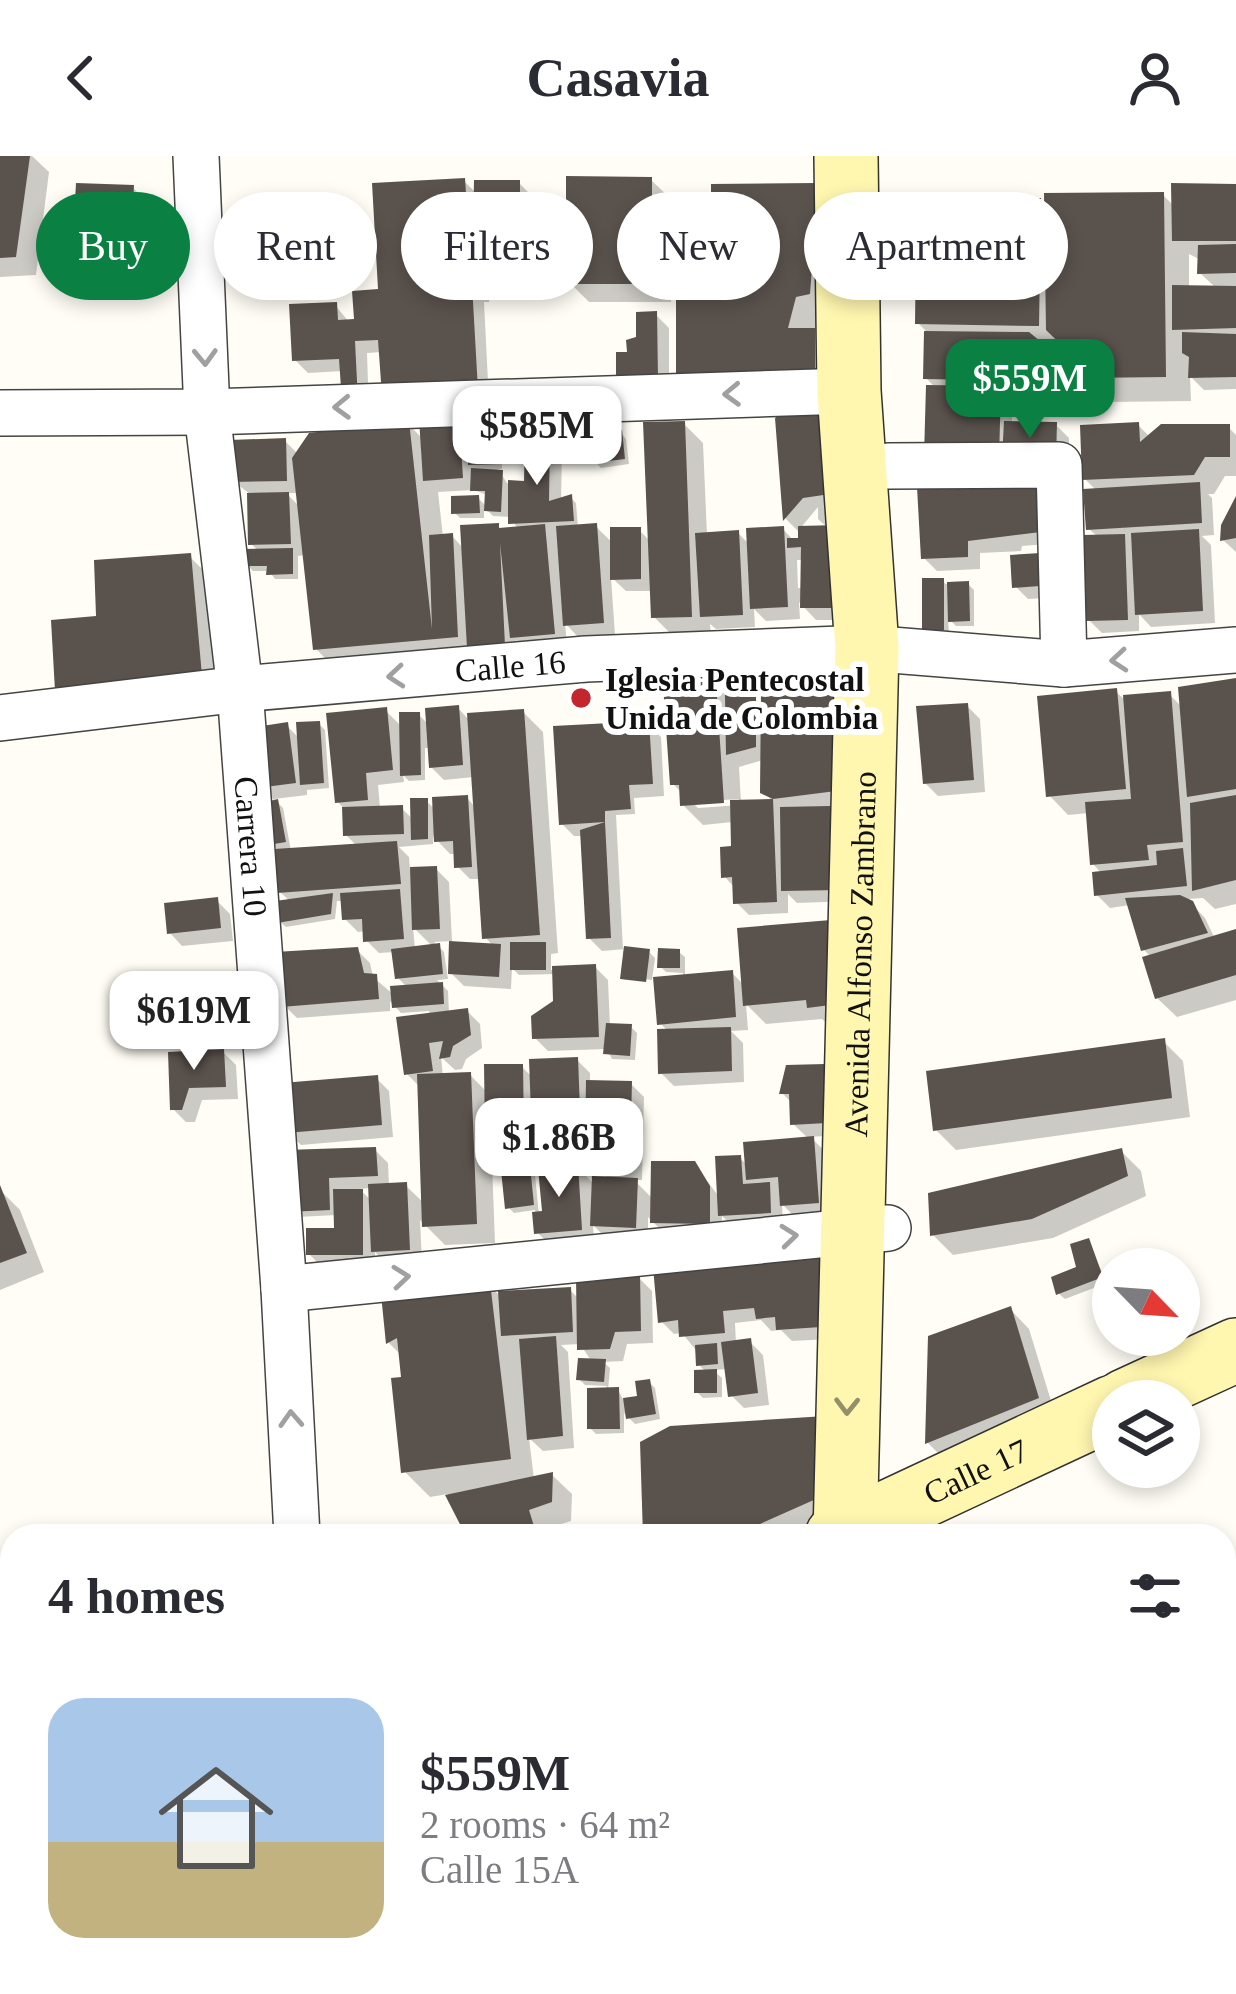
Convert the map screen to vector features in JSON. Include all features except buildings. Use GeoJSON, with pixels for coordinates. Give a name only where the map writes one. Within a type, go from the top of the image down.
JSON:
{"type":"FeatureCollection","features":[{"type":"Feature","properties":{"kind":"street","name":"Carrera 10"},"geometry":{"type":"LineString","coordinates":[[196,156],[207,412],[240,689],[296,1524]]}},
{"type":"Feature","properties":{"kind":"street","name":"Avenida Alfonso Zambrano"},"geometry":{"type":"LineString","coordinates":[[846,156],[849,391],[879,649]]}},
{"type":"Feature","properties":{"kind":"street","name":"Avenida Alfonso Zambrano"},"geometry":{"type":"LineString","coordinates":[[860,1524],[879,649],[888,466],[886,156]]}},
{"type":"Feature","properties":{"kind":"street"},"geometry":{"type":"LineString","coordinates":[[0,413],[207,412],[849,391]]}},
{"type":"Feature","properties":{"kind":"street"},"geometry":{"type":"LineString","coordinates":[[888,466],[1060,465],[1064,664]]}},
{"type":"Feature","properties":{"kind":"street","name":"Calle 16"},"geometry":{"type":"LineString","coordinates":[[0,718],[240,689],[586,659],[879,649],[1064,664],[1236,650]]}},
{"type":"Feature","properties":{"kind":"street"},"geometry":{"type":"LineString","coordinates":[[284,1289],[869,1229]]}},
{"type":"Feature","properties":{"kind":"street"},"geometry":{"type":"LineString","coordinates":[[1171,1380],[1236,1350]]}},
{"type":"Feature","properties":{"kind":"street","name":"Calle 17"},"geometry":{"type":"LineString","coordinates":[[872,1524],[1092,1417]]}},
{"type":"Feature","properties":{"kind":"place","name":"Iglesia Pentecostal Unida de Colombia"},"geometry":{"type":"Point","coordinates":[581,698]}}]}
